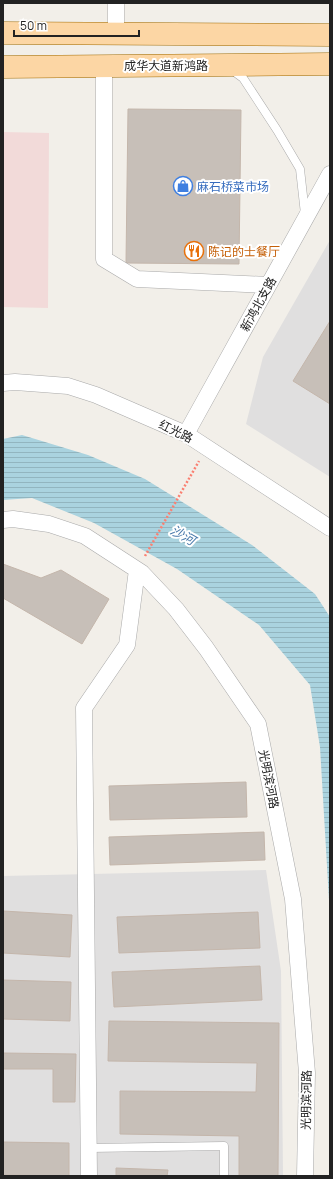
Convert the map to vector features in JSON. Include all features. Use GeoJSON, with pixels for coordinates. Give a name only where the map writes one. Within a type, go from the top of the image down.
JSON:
{"type":"FeatureCollection","features":[{"type":"Feature","properties":{"kind":"main road"},"geometry":{"type":"LineString","coordinates":[[3,33],[330,35]]}},
{"type":"Feature","properties":{"kind":"main road","name":"成华大道新鸿路"},"geometry":{"type":"LineString","coordinates":[[3,67],[330,64]]}},
{"type":"Feature","properties":{"kind":"street"},"geometry":{"type":"LineString","coordinates":[[116,3],[116,34]]}},
{"type":"Feature","properties":{"kind":"street"},"geometry":{"type":"LineString","coordinates":[[104,65],[104,259],[137,279],[268,285]]}},
{"type":"Feature","properties":{"kind":"street","name":"新鸿北支路"},"geometry":{"type":"LineString","coordinates":[[186,434],[330,174]]}},
{"type":"Feature","properties":{"kind":"street","name":"红光路"},"geometry":{"type":"LineString","coordinates":[[3,383],[15,382],[68,386],[96,395],[186,434],[330,528]]}},
{"type":"Feature","properties":{"kind":"street","name":"光明滨河路"},"geometry":{"type":"LineString","coordinates":[[3,520],[13,518],[49,524],[85,536],[142,573],[176,609],[206,648],[258,724],[293,899],[307,1073],[305,1176]]}},
{"type":"Feature","properties":{"kind":"street"},"geometry":{"type":"LineString","coordinates":[[89,1176],[84,708],[127,645],[137,570]]}},
{"type":"Feature","properties":{"kind":"lane"},"geometry":{"type":"LineString","coordinates":[[225,65],[243,78],[277,130],[300,169],[306,218]]}},
{"type":"Feature","properties":{"kind":"lane"},"geometry":{"type":"LineString","coordinates":[[89,1148],[224,1146],[224,1176]]}},
{"type":"Feature","properties":{"kind":"path"},"geometry":{"type":"LineString","coordinates":[[137,570],[207,447]]}},
{"type":"Feature","properties":{"kind":"shaded area"},"geometry":{"type":"Polygon","coordinates":[[[3,132],[49,133],[48,308],[3,307],[3,132]]]}},
{"type":"Feature","properties":{"kind":"shaded area"},"geometry":{"type":"Polygon","coordinates":[[[330,240],[330,477],[246,424],[263,357],[330,240]]]}},
{"type":"Feature","properties":{"kind":"shaded area"},"geometry":{"type":"Polygon","coordinates":[[[266,870],[281,971],[283,1176],[3,1176],[3,876],[266,870]]]}},
{"type":"Feature","properties":{"kind":"water","name":"沙河"},"geometry":{"type":"Polygon","coordinates":[[[22,435],[88,455],[145,479],[252,545],[315,594],[330,617],[330,917],[320,747],[310,685],[259,625],[177,569],[94,523],[32,498],[3,500],[3,439],[22,435]]]}},
{"type":"Feature","properties":{"kind":"building","name":"麻石桥菜市场"},"geometry":{"type":"Polygon","coordinates":[[[128,109],[241,110],[239,264],[126,263],[128,109]]]}},
{"type":"Feature","properties":{"kind":"building"},"geometry":{"type":"Polygon","coordinates":[[[330,321],[330,404],[293,381],[330,321]]]}},
{"type":"Feature","properties":{"kind":"building"},"geometry":{"type":"Polygon","coordinates":[[[3,564],[41,578],[61,570],[109,599],[82,644],[3,598],[3,564]]]}},
{"type":"Feature","properties":{"kind":"building"},"geometry":{"type":"Polygon","coordinates":[[[246,782],[247,817],[110,820],[109,786],[246,782]]]}},
{"type":"Feature","properties":{"kind":"building"},"geometry":{"type":"Polygon","coordinates":[[[264,832],[265,860],[110,865],[109,837],[264,832]]]}},
{"type":"Feature","properties":{"kind":"building"},"geometry":{"type":"Polygon","coordinates":[[[3,911],[72,915],[70,957],[3,953],[3,911]]]}},
{"type":"Feature","properties":{"kind":"building"},"geometry":{"type":"Polygon","coordinates":[[[258,912],[260,948],[119,953],[117,917],[258,912]]]}},
{"type":"Feature","properties":{"kind":"building"},"geometry":{"type":"Polygon","coordinates":[[[260,966],[262,1000],[114,1007],[112,972],[260,966]]]}},
{"type":"Feature","properties":{"kind":"building"},"geometry":{"type":"Polygon","coordinates":[[[3,980],[71,982],[70,1021],[3,1019],[3,980]]]}},
{"type":"Feature","properties":{"kind":"building"},"geometry":{"type":"Polygon","coordinates":[[[109,1021],[279,1023],[278,1176],[239,1176],[239,1136],[120,1134],[120,1091],[256,1092],[257,1063],[108,1061],[109,1021]]]}},
{"type":"Feature","properties":{"kind":"building"},"geometry":{"type":"Polygon","coordinates":[[[3,1053],[76,1054],[75,1102],[53,1102],[53,1069],[3,1069],[3,1053]]]}},
{"type":"Feature","properties":{"kind":"building"},"geometry":{"type":"Polygon","coordinates":[[[3,1142],[69,1143],[69,1176],[3,1175],[3,1142]]]}},
{"type":"Feature","properties":{"kind":"building"},"geometry":{"type":"Polygon","coordinates":[[[116,1168],[168,1170],[167,1176],[116,1176],[116,1168]]]}},
{"type":"Feature","properties":{"kind":"place","name":"麻石桥菜市场"},"geometry":{"type":"Point","coordinates":[183,186]}},
{"type":"Feature","properties":{"kind":"place","name":"陈记的士餐厅"},"geometry":{"type":"Point","coordinates":[194,251]}}]}
